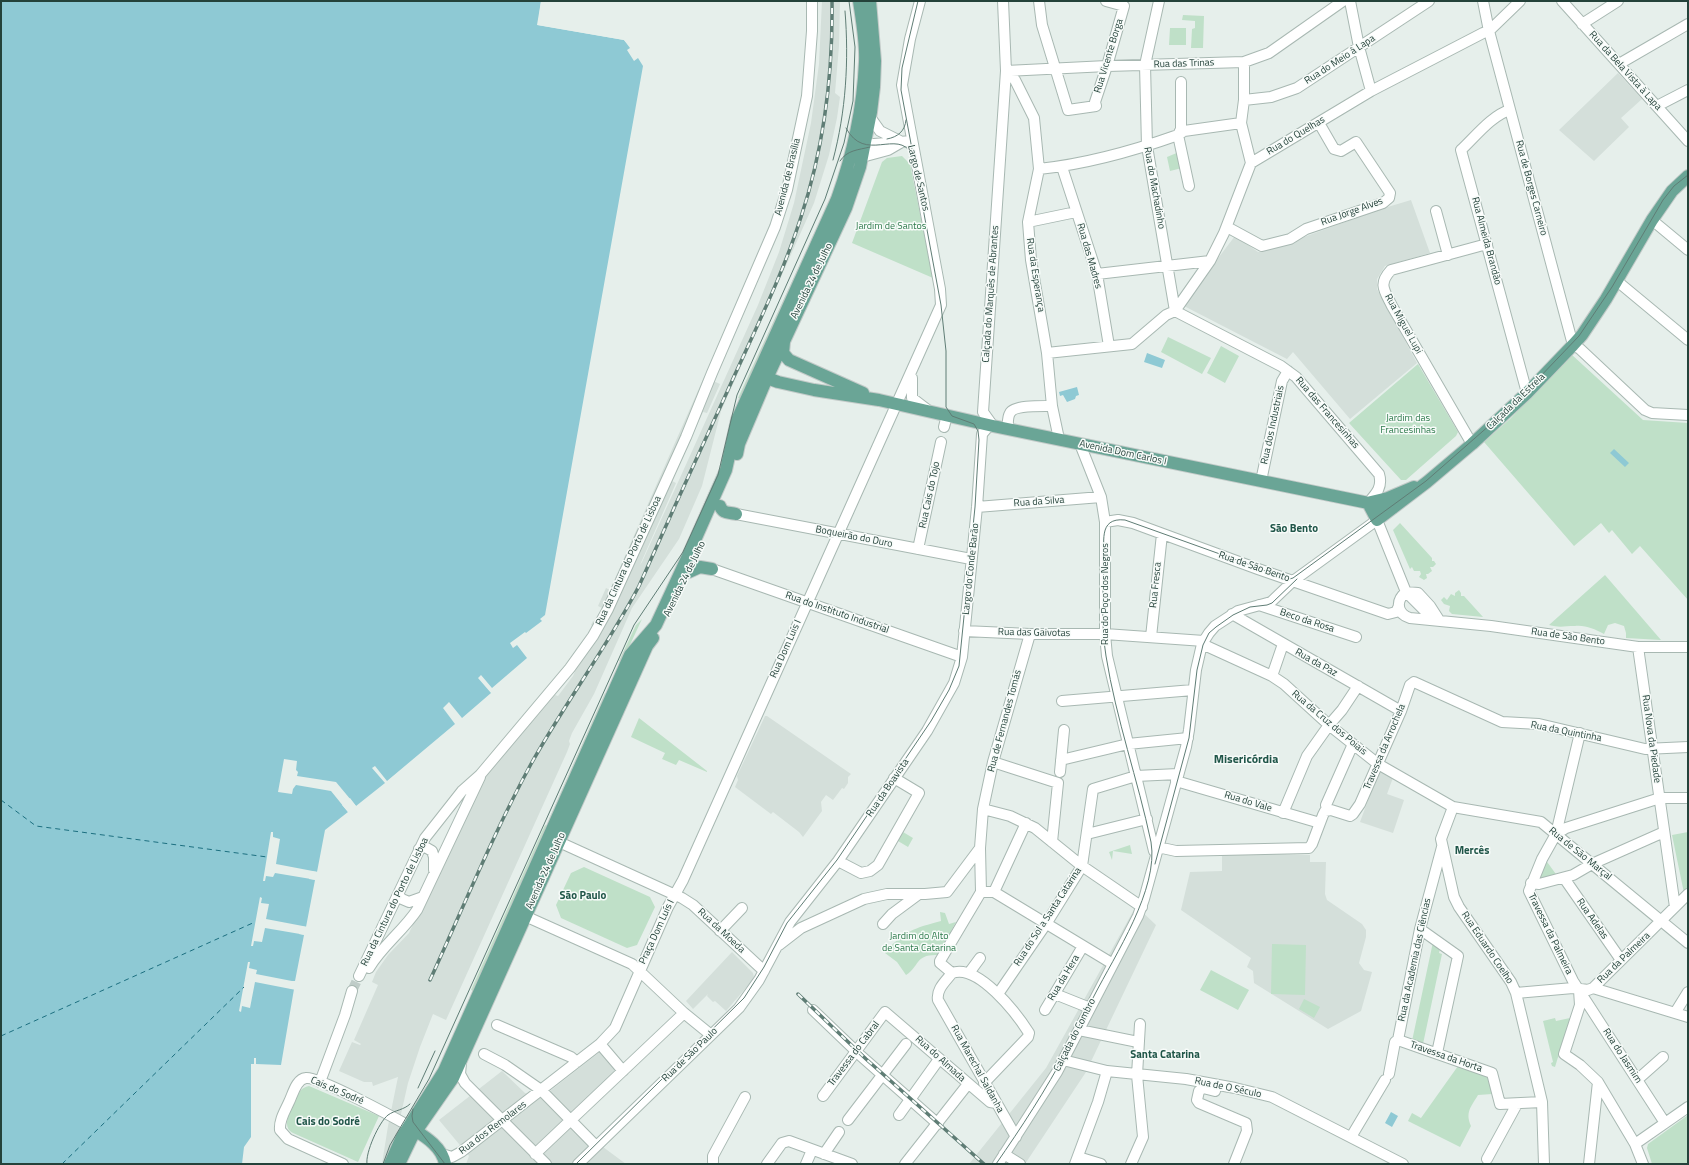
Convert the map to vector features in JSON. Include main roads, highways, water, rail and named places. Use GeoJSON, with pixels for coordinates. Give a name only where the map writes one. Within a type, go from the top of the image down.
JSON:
{"type":"FeatureCollection","features":[{"type":"Feature","properties":{"kind":"main road","name":"Avenida 24 de Julho"},"geometry":{"type":"LineString","coordinates":[[409,1126],[433,1108],[453,1078],[462,1060],[526,916],[553,839],[630,655],[656,626],[726,470],[737,420],[837,199],[860,152],[859,110],[865,61],[859,1]]}},
{"type":"Feature","properties":{"kind":"main road","name":"Avenida 24 de Julho"},"geometry":{"type":"LineString","coordinates":[[409,1126],[444,1071],[530,877],[553,839],[647,646],[663,623],[689,572],[720,506],[740,444],[767,378],[846,208],[870,117],[874,86],[876,61],[870,1]]}},
{"type":"Feature","properties":{"kind":"main road","name":"Calçada da Estrela"},"geometry":{"type":"LineString","coordinates":[[1368,503],[1377,520],[1427,482],[1472,444],[1526,393],[1573,345],[1587,327],[1617,281],[1652,220],[1672,191],[1688,176]]}},
{"type":"Feature","properties":{"kind":"main road","name":"Avenida Dom Carlos I"},"geometry":{"type":"LineString","coordinates":[[787,334],[783,346],[785,356],[789,360],[879,400]]}},
{"type":"Feature","properties":{"kind":"main road"},"geometry":{"type":"LineString","coordinates":[[763,362],[763,371],[767,378]]}},
{"type":"Feature","properties":{"kind":"main road"},"geometry":{"type":"LineString","coordinates":[[804,387],[800,382],[801,376],[805,370],[810,369]]}},
{"type":"Feature","properties":{"kind":"main road","name":"Avenida Dom Carlos I"},"geometry":{"type":"LineString","coordinates":[[767,378],[804,387],[947,414],[993,426],[1393,508]]}},
{"type":"Feature","properties":{"kind":"main road","name":"Avenida Dom Carlos I"},"geometry":{"type":"LineString","coordinates":[[1368,503],[1388,498],[1427,482]]}},
{"type":"Feature","properties":{"kind":"main road"},"geometry":{"type":"LineString","coordinates":[[720,506],[721,510],[724,512],[736,514]]}},
{"type":"Feature","properties":{"kind":"main road"},"geometry":{"type":"LineString","coordinates":[[689,572],[700,567],[712,569]]}},
{"type":"Feature","properties":{"kind":"main road"},"geometry":{"type":"LineString","coordinates":[[526,916],[523,914],[522,910],[529,890],[530,877]]}},
{"type":"Feature","properties":{"kind":"main road"},"geometry":{"type":"LineString","coordinates":[[430,1140],[428,1119],[433,1108]]}},
{"type":"Feature","properties":{"kind":"main road"},"geometry":{"type":"LineString","coordinates":[[409,1126],[430,1140],[444,1159]]}},
{"type":"Feature","properties":{"kind":"main road"},"geometry":{"type":"LineString","coordinates":[[390,1164],[399,1142],[409,1126]]}},
{"type":"Feature","properties":{"kind":"main road"},"geometry":{"type":"LineString","coordinates":[[399,1164],[406,1148],[409,1126]]}},
{"type":"Feature","properties":{"kind":"water"},"geometry":{"type":"Polygon","coordinates":[[[1,1],[541,1],[538,25],[624,40],[630,48],[627,50],[634,61],[638,58],[643,66],[545,615],[540,619],[542,621],[510,643],[513,648],[517,645],[527,658],[492,688],[481,675],[478,678],[491,693],[462,718],[449,702],[443,708],[455,724],[387,781],[375,766],[372,768],[385,783],[356,806],[350,798],[342,805],[348,812],[325,830],[317,872],[310,871],[309,879],[315,880],[306,927],[300,926],[299,934],[304,935],[295,981],[290,981],[289,988],[294,989],[281,1065],[256,1064],[256,1058],[254,1058],[254,1064],[251,1064],[251,1137],[244,1147],[242,1164],[1,1164],[1,1]]]}},
{"type":"Feature","properties":{"kind":"water"},"geometry":{"type":"Polygon","coordinates":[[[1147,353],[1165,360],[1162,368],[1144,362],[1147,353]]]}},
{"type":"Feature","properties":{"kind":"water"},"geometry":{"type":"Polygon","coordinates":[[[1077,387],[1079,395],[1076,396],[1075,399],[1067,402],[1063,395],[1060,396],[1059,392],[1077,387]]]}},
{"type":"Feature","properties":{"kind":"water"},"geometry":{"type":"Polygon","coordinates":[[[1614,449],[1629,463],[1625,467],[1610,453],[1614,449]]]}},
{"type":"Feature","properties":{"kind":"water"},"geometry":{"type":"Polygon","coordinates":[[[1391,1112],[1398,1116],[1392,1127],[1385,1123],[1391,1112]]]}},
{"type":"Feature","properties":{"kind":"tunnel"},"geometry":{"type":"LineString","coordinates":[[352,991],[359,976]]}},
{"type":"Feature","properties":{"kind":"tram line"},"geometry":{"type":"LineString","coordinates":[[383,1164],[390,1145],[429,1079],[634,625],[683,552],[718,475],[737,395],[825,199],[844,143],[853,101],[855,47],[849,1]]}},
{"type":"Feature","properties":{"kind":"tram line"},"geometry":{"type":"LineString","coordinates":[[576,1164],[744,998],[764,967],[787,923],[837,860],[931,721],[949,690],[959,666],[975,507],[979,440],[978,431],[974,424],[952,416],[946,407],[946,351],[941,305],[901,90],[902,68],[918,1]]}},
{"type":"Feature","properties":{"kind":"tram line"},"geometry":{"type":"LineString","coordinates":[[833,160],[844,105],[847,48],[845,11]]}},
{"type":"Feature","properties":{"kind":"tram line"},"geometry":{"type":"LineString","coordinates":[[887,139],[900,133],[906,120]]}},
{"type":"Feature","properties":{"kind":"tram line"},"geometry":{"type":"LineString","coordinates":[[846,128],[854,138],[862,144],[898,144],[906,147],[912,154]]}},
{"type":"Feature","properties":{"kind":"tram line"},"geometry":{"type":"LineString","coordinates":[[840,161],[849,153],[870,147]]}},
{"type":"Feature","properties":{"kind":"tram line"},"geometry":{"type":"LineString","coordinates":[[996,1164],[1051,1080],[1123,942],[1142,901],[1152,860],[1151,842],[1115,703],[1104,645],[1104,533],[1106,527],[1116,520],[1125,520],[1259,568],[1282,579],[1286,580],[1293,578],[1426,481],[1515,403],[1579,336],[1612,287],[1663,200],[1674,186],[1688,175]]}},
{"type":"Feature","properties":{"kind":"tram line"},"geometry":{"type":"LineString","coordinates":[[1155,864],[1189,738],[1197,670],[1203,645],[1209,633],[1233,615],[1250,607],[1272,603],[1297,579]]}},
{"type":"Feature","properties":{"kind":"tram line"},"geometry":{"type":"LineString","coordinates":[[418,1088],[435,1051]]}},
{"type":"Feature","properties":{"kind":"tram line"},"geometry":{"type":"LineString","coordinates":[[367,1164],[370,1146],[384,1119],[391,1113],[405,1108],[410,1104]]}},
{"type":"Feature","properties":{"kind":"tram line"},"geometry":{"type":"LineString","coordinates":[[413,1109],[413,1122],[445,1164]]}},
{"type":"Feature","properties":{"kind":"railway"},"geometry":{"type":"LineString","coordinates":[[430,980],[517,790],[544,741],[627,609],[639,586],[785,262],[809,191],[816,164],[826,110],[831,56],[832,1]]}},
{"type":"Feature","properties":{"kind":"railway"},"geometry":{"type":"LineString","coordinates":[[798,994],[866,1059],[984,1164]]}},
{"type":"Feature","properties":{"kind":"district","name":"São Bento"},"geometry":{"type":"Point","coordinates":[1294,529]}},
{"type":"Feature","properties":{"kind":"district","name":"Misericórdia"},"geometry":{"type":"Point","coordinates":[1246,760]}},
{"type":"Feature","properties":{"kind":"district","name":"Mercês"},"geometry":{"type":"Point","coordinates":[1472,851]}},
{"type":"Feature","properties":{"kind":"district","name":"São Paulo"},"geometry":{"type":"Point","coordinates":[583,896]}},
{"type":"Feature","properties":{"kind":"district","name":"Santa Catarina"},"geometry":{"type":"Point","coordinates":[1165,1055]}},
{"type":"Feature","properties":{"kind":"district","name":"Cais do Sodré"},"geometry":{"type":"Point","coordinates":[328,1122]}},
{"type":"Feature","properties":{"kind":"park label","name":"Jardim de Santos"},"geometry":{"type":"Point","coordinates":[891,227]}},
{"type":"Feature","properties":{"kind":"park label","name":"Jardim das Francesinhas"},"geometry":{"type":"Point","coordinates":[1408,424]}},
{"type":"Feature","properties":{"kind":"park label","name":"Jardim do Alto de Santa Catarina"},"geometry":{"type":"Point","coordinates":[919,942]}}]}
